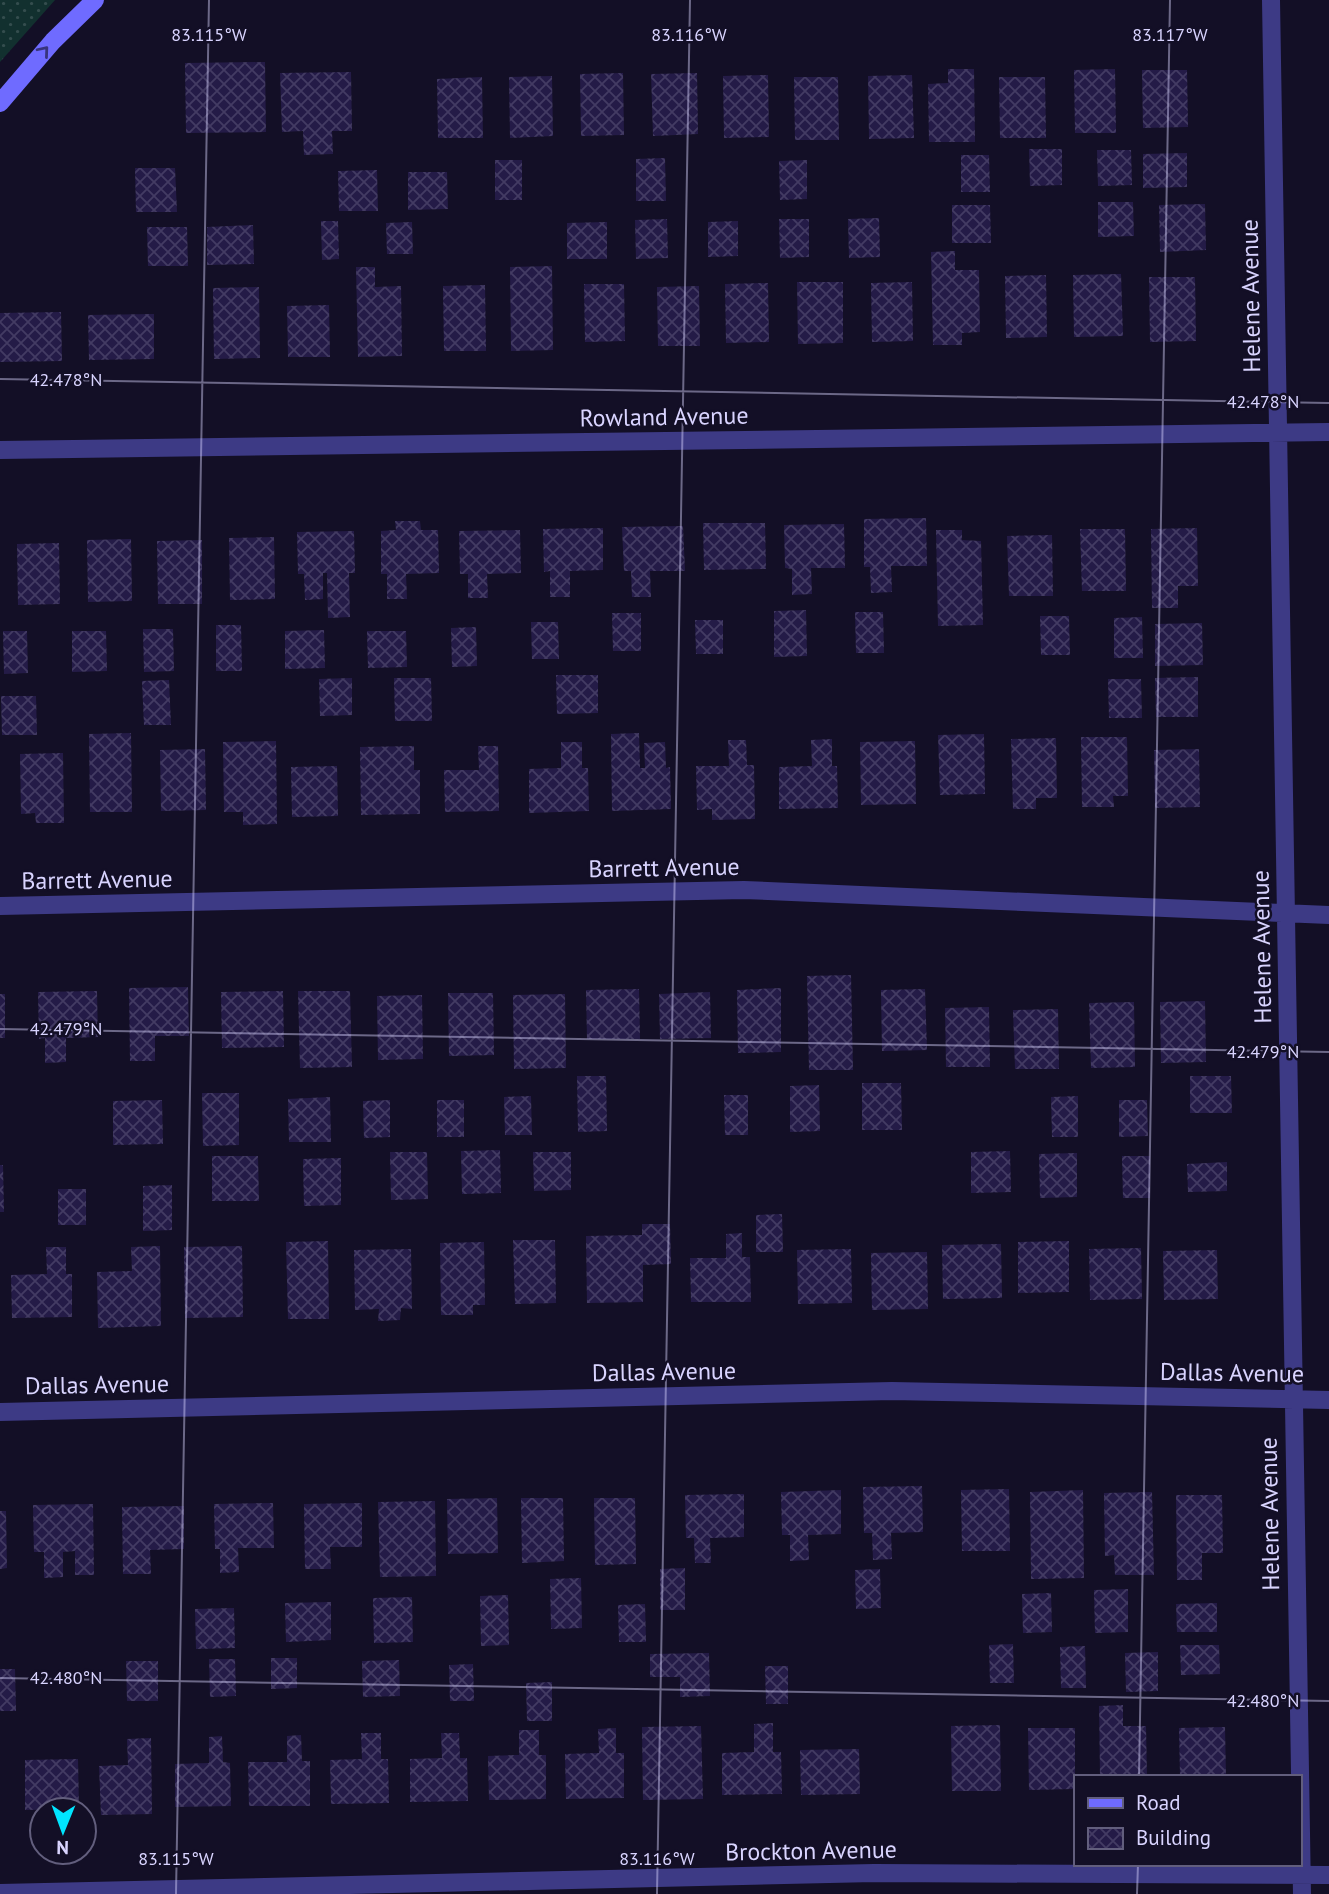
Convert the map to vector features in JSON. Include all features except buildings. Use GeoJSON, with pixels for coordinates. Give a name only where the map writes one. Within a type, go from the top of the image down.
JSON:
{"type":"FeatureCollection","features":[{"type":"Feature","properties":{"kind":"main road"},"geometry":{"type":"LineString","coordinates":[[0,103],[53,41],[94,0]]}},
{"type":"Feature","properties":{"kind":"street","name":"Helene Avenue"},"geometry":{"type":"LineString","coordinates":[[1271,0],[1300,1775]]}},
{"type":"Feature","properties":{"kind":"street","name":"Rowland Avenue"},"geometry":{"type":"LineString","coordinates":[[0,450],[1329,432]]}},
{"type":"Feature","properties":{"kind":"street","name":"Barrett Avenue"},"geometry":{"type":"LineString","coordinates":[[0,906],[744,890],[1329,915]]}},
{"type":"Feature","properties":{"kind":"street","name":"Dallas Avenue"},"geometry":{"type":"LineString","coordinates":[[0,1412],[892,1391],[1329,1400]]}},
{"type":"Feature","properties":{"kind":"street","name":"Helene Avenue"},"geometry":{"type":"LineString","coordinates":[[1301,1821],[1302,1894]]}},
{"type":"Feature","properties":{"kind":"street","name":"Brockton Avenue"},"geometry":{"type":"LineString","coordinates":[[0,1893],[874,1873],[1329,1875]]}},
{"type":"Feature","properties":{"kind":"green space"},"geometry":{"type":"Polygon","coordinates":[[[0,0],[55,0],[0,62],[0,0]]]}}]}
